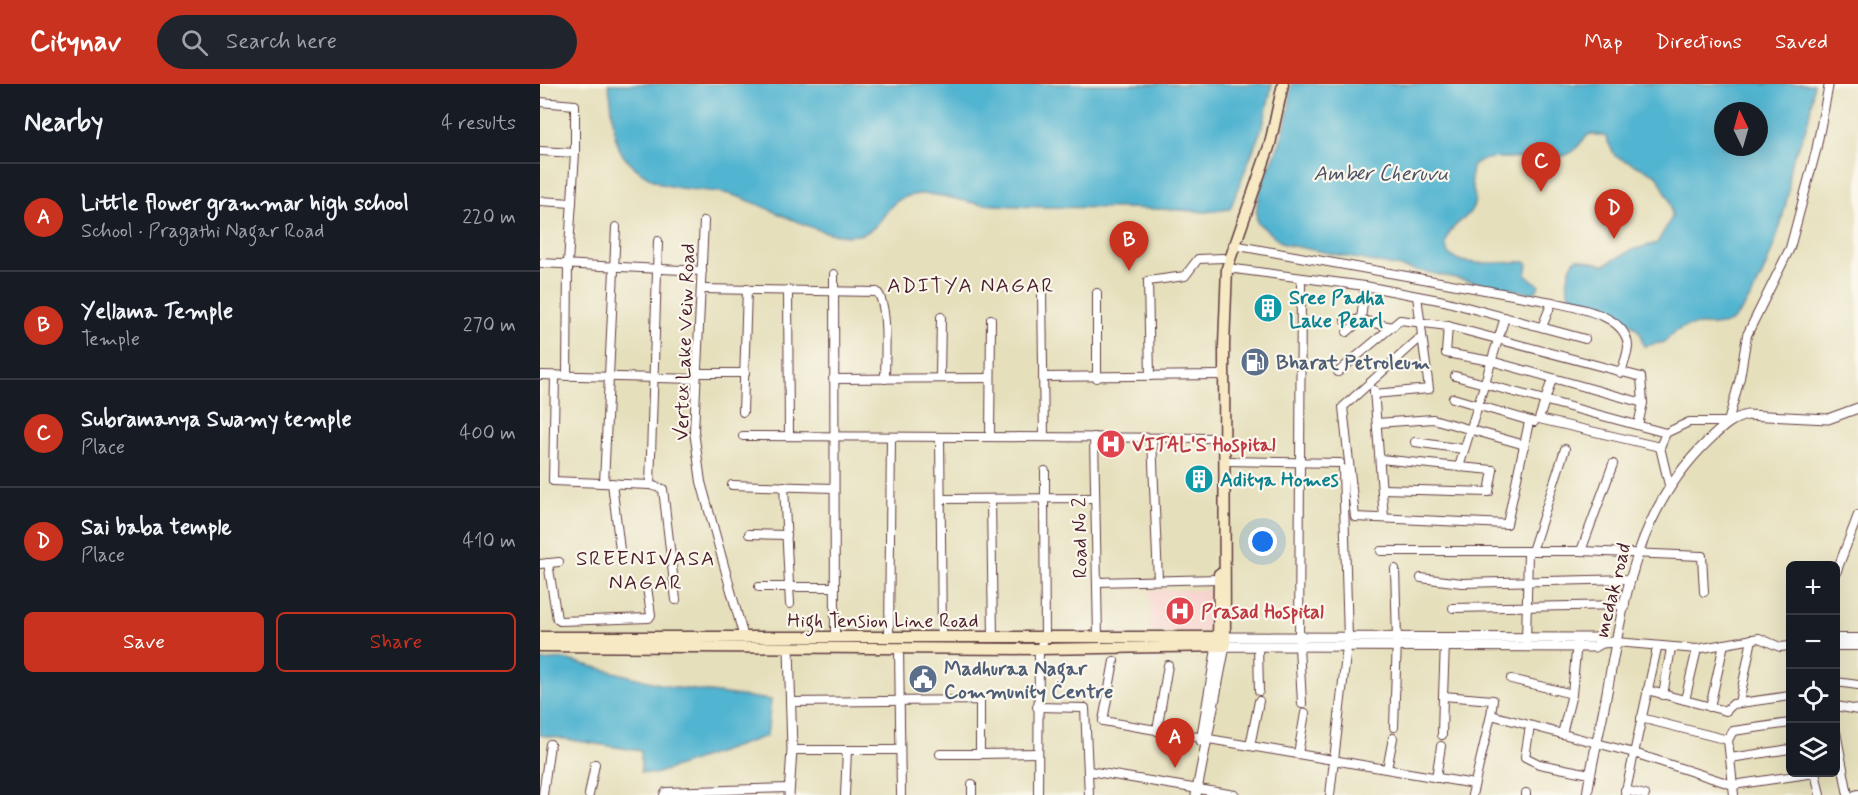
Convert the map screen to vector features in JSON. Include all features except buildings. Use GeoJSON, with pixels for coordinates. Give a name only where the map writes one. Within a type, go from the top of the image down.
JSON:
{"type":"FeatureCollection","features":[{"type":"Feature","properties":{"kind":"main road"},"geometry":{"type":"LineString","coordinates":[[1222,642],[1219,579],[1221,438],[1219,375],[1225,263],[1269,126],[1277,84]]}},
{"type":"Feature","properties":{"kind":"main road"},"geometry":{"type":"LineString","coordinates":[[1225,263],[1270,144],[1283,84]]}},
{"type":"Feature","properties":{"kind":"main road"},"geometry":{"type":"LineString","coordinates":[[1221,329],[1226,461],[1222,642]]}},
{"type":"Feature","properties":{"kind":"main road","name":"High Tension Line Road"},"geometry":{"type":"LineString","coordinates":[[540,640],[942,637],[1222,642]]}},
{"type":"Feature","properties":{"kind":"main road","name":"High Tension Line Road"},"geometry":{"type":"LineString","coordinates":[[540,640],[789,648],[1039,649],[1222,642]]}},
{"type":"Feature","properties":{"kind":"street"},"geometry":{"type":"LineString","coordinates":[[1728,422],[1740,378],[1747,335],[1790,248],[1816,151],[1829,84]]}},
{"type":"Feature","properties":{"kind":"street"},"geometry":{"type":"LineString","coordinates":[[540,102],[574,105],[575,153],[568,263],[567,375]]}},
{"type":"Feature","properties":{"kind":"street"},"geometry":{"type":"LineString","coordinates":[[540,151],[575,153]]}},
{"type":"Feature","properties":{"kind":"street"},"geometry":{"type":"LineString","coordinates":[[540,201],[572,203]]}},
{"type":"Feature","properties":{"kind":"street","name":"Vertex Lake Veiw Road"},"geometry":{"type":"LineString","coordinates":[[704,221],[694,431],[702,482],[744,638]]}},
{"type":"Feature","properties":{"kind":"street"},"geometry":{"type":"LineString","coordinates":[[616,227],[608,483],[620,550]]}},
{"type":"Feature","properties":{"kind":"street"},"geometry":{"type":"LineString","coordinates":[[650,485],[657,241]]}},
{"type":"Feature","properties":{"kind":"street"},"geometry":{"type":"LineString","coordinates":[[1233,245],[1552,302],[1615,322],[1624,333],[1628,346],[1621,373]]}},
{"type":"Feature","properties":{"kind":"street"},"geometry":{"type":"LineString","coordinates":[[1150,376],[1148,281],[1185,276],[1198,260],[1417,296],[1505,316],[1585,339]]}},
{"type":"Feature","properties":{"kind":"street"},"geometry":{"type":"LineString","coordinates":[[540,262],[702,271]]}},
{"type":"Feature","properties":{"kind":"street"},"geometry":{"type":"LineString","coordinates":[[834,274],[835,638]]}},
{"type":"Feature","properties":{"kind":"street"},"geometry":{"type":"LineString","coordinates":[[1301,284],[1299,642],[1302,704]]}},
{"type":"Feature","properties":{"kind":"street"},"geometry":{"type":"LineString","coordinates":[[1347,332],[1361,320],[1365,286]]}},
{"type":"Feature","properties":{"kind":"street"},"geometry":{"type":"LineString","coordinates":[[701,289],[876,292],[880,295],[885,326],[885,379]]}},
{"type":"Feature","properties":{"kind":"street"},"geometry":{"type":"LineString","coordinates":[[743,411],[747,289]]}},
{"type":"Feature","properties":{"kind":"street"},"geometry":{"type":"LineString","coordinates":[[788,290],[789,436]]}},
{"type":"Feature","properties":{"kind":"street"},"geometry":{"type":"LineString","coordinates":[[1097,292],[1097,378]]}},
{"type":"Feature","properties":{"kind":"street"},"geometry":{"type":"LineString","coordinates":[[1042,293],[1044,437]]}},
{"type":"Feature","properties":{"kind":"street"},"geometry":{"type":"LineString","coordinates":[[1374,394],[1429,389],[1417,296]]}},
{"type":"Feature","properties":{"kind":"street"},"geometry":{"type":"LineString","coordinates":[[1542,327],[1552,302]]}},
{"type":"Feature","properties":{"kind":"street"},"geometry":{"type":"LineString","coordinates":[[1459,467],[1505,316]]}},
{"type":"Feature","properties":{"kind":"street"},"geometry":{"type":"LineString","coordinates":[[940,378],[941,317]]}},
{"type":"Feature","properties":{"kind":"street"},"geometry":{"type":"LineString","coordinates":[[990,437],[991,319]]}},
{"type":"Feature","properties":{"kind":"street"},"geometry":{"type":"LineString","coordinates":[[1345,320],[1361,320],[1392,327]]}},
{"type":"Feature","properties":{"kind":"street"},"geometry":{"type":"LineString","coordinates":[[1338,372],[1400,320],[1448,326],[1641,377],[1643,403],[1638,425]]}},
{"type":"Feature","properties":{"kind":"street"},"geometry":{"type":"LineString","coordinates":[[1448,326],[1446,353],[1491,361],[1643,403]]}},
{"type":"Feature","properties":{"kind":"street"},"geometry":{"type":"LineString","coordinates":[[1421,337],[1343,407],[1355,517],[1507,524],[1529,422]]}},
{"type":"Feature","properties":{"kind":"street"},"geometry":{"type":"LineString","coordinates":[[540,375],[653,379],[745,373]]}},
{"type":"Feature","properties":{"kind":"street"},"geometry":{"type":"LineString","coordinates":[[555,375],[553,481],[650,485],[663,489],[676,600]]}},
{"type":"Feature","properties":{"kind":"street"},"geometry":{"type":"LineString","coordinates":[[1043,377],[1219,375]]}},
{"type":"Feature","properties":{"kind":"street"},"geometry":{"type":"LineString","coordinates":[[1455,376],[1666,433]]}},
{"type":"Feature","properties":{"kind":"street"},"geometry":{"type":"LineString","coordinates":[[833,379],[990,378]]}},
{"type":"Feature","properties":{"kind":"street"},"geometry":{"type":"LineString","coordinates":[[1453,399],[1538,423],[1552,379]]}},
{"type":"Feature","properties":{"kind":"street"},"geometry":{"type":"LineString","coordinates":[[1374,380],[1384,518]]}},
{"type":"Feature","properties":{"kind":"street"},"geometry":{"type":"LineString","coordinates":[[1672,482],[1660,447],[1666,433],[1689,422],[1728,422],[1747,415],[1828,419],[1858,408]]}},
{"type":"Feature","properties":{"kind":"street"},"geometry":{"type":"LineString","coordinates":[[1377,423],[1433,418],[1525,445]]}},
{"type":"Feature","properties":{"kind":"street"},"geometry":{"type":"LineString","coordinates":[[1539,419],[1660,447]]}},
{"type":"Feature","properties":{"kind":"street","name":"medak road"},"geometry":{"type":"LineString","coordinates":[[1587,795],[1616,642],[1638,554],[1655,510],[1672,482],[1687,461],[1728,422]]}},
{"type":"Feature","properties":{"kind":"street"},"geometry":{"type":"LineString","coordinates":[[743,436],[1221,438]]}},
{"type":"Feature","properties":{"kind":"street"},"geometry":{"type":"LineString","coordinates":[[889,638],[891,437]]}},
{"type":"Feature","properties":{"kind":"street"},"geometry":{"type":"LineString","coordinates":[[940,437],[942,637]]}},
{"type":"Feature","properties":{"kind":"street","name":"Road No 2"},"geometry":{"type":"LineString","coordinates":[[1094,437],[1098,638]]}},
{"type":"Feature","properties":{"kind":"street"},"geometry":{"type":"LineString","coordinates":[[1152,439],[1158,580]]}},
{"type":"Feature","properties":{"kind":"street"},"geometry":{"type":"LineString","coordinates":[[1415,442],[1463,449]]}},
{"type":"Feature","properties":{"kind":"street"},"geometry":{"type":"LineString","coordinates":[[1526,642],[1530,551],[1565,449]]}},
{"type":"Feature","properties":{"kind":"street"},"geometry":{"type":"LineString","coordinates":[[1380,459],[1493,470],[1489,492],[1383,489]]}},
{"type":"Feature","properties":{"kind":"street"},"geometry":{"type":"LineString","coordinates":[[1226,461],[1341,466],[1347,642],[1336,760],[1330,795]]}},
{"type":"Feature","properties":{"kind":"street"},"geometry":{"type":"LineString","coordinates":[[1581,551],[1613,464]]}},
{"type":"Feature","properties":{"kind":"street"},"geometry":{"type":"LineString","coordinates":[[1038,795],[1039,649],[1045,638],[1045,471]]}},
{"type":"Feature","properties":{"kind":"street"},"geometry":{"type":"LineString","coordinates":[[732,484],[834,488]]}},
{"type":"Feature","properties":{"kind":"street"},"geometry":{"type":"LineString","coordinates":[[784,486],[790,604]]}},
{"type":"Feature","properties":{"kind":"street"},"geometry":{"type":"LineString","coordinates":[[941,499],[1095,498]]}},
{"type":"Feature","properties":{"kind":"street"},"geometry":{"type":"LineString","coordinates":[[991,499],[993,638]]}},
{"type":"Feature","properties":{"kind":"street"},"geometry":{"type":"LineString","coordinates":[[1840,562],[1858,515]]}},
{"type":"Feature","properties":{"kind":"street"},"geometry":{"type":"LineString","coordinates":[[749,534],[787,535]]}},
{"type":"Feature","properties":{"kind":"street"},"geometry":{"type":"LineString","coordinates":[[1381,550],[1581,551],[1702,556],[1704,592]]}},
{"type":"Feature","properties":{"kind":"street"},"geometry":{"type":"LineString","coordinates":[[559,562],[544,564],[557,619],[560,621],[650,618],[647,587]]}},
{"type":"Feature","properties":{"kind":"street"},"geometry":{"type":"LineString","coordinates":[[1394,727],[1397,643],[1395,569]]}},
{"type":"Feature","properties":{"kind":"street"},"geometry":{"type":"LineString","coordinates":[[1421,578],[1462,583],[1631,579]]}},
{"type":"Feature","properties":{"kind":"street"},"geometry":{"type":"LineString","coordinates":[[1097,582],[1219,579]]}},
{"type":"Feature","properties":{"kind":"street"},"geometry":{"type":"LineString","coordinates":[[759,587],[835,587]]}},
{"type":"Feature","properties":{"kind":"street"},"geometry":{"type":"LineString","coordinates":[[1454,608],[1528,609],[1625,605]]}},
{"type":"Feature","properties":{"kind":"street"},"geometry":{"type":"LineString","coordinates":[[607,620],[609,638]]}},
{"type":"Feature","properties":{"kind":"street"},"geometry":{"type":"LineString","coordinates":[[593,621],[594,638]]}},
{"type":"Feature","properties":{"kind":"street"},"geometry":{"type":"LineString","coordinates":[[1222,642],[1577,642],[1596,638],[1602,643],[1616,642],[1657,648],[1697,649],[1764,639],[1780,647],[1786,646]]}},
{"type":"Feature","properties":{"kind":"street"},"geometry":{"type":"LineString","coordinates":[[1840,638],[1858,638]]}},
{"type":"Feature","properties":{"kind":"street"},"geometry":{"type":"LineString","coordinates":[[1739,703],[1752,639]]}},
{"type":"Feature","properties":{"kind":"street"},"geometry":{"type":"LineString","coordinates":[[1222,642],[1258,647],[1299,642]]}},
{"type":"Feature","properties":{"kind":"street"},"geometry":{"type":"LineString","coordinates":[[1197,792],[1204,738],[1222,642]]}},
{"type":"Feature","properties":{"kind":"street"},"geometry":{"type":"LineString","coordinates":[[1562,734],[1572,694],[1577,642]]}},
{"type":"Feature","properties":{"kind":"street"},"geometry":{"type":"LineString","coordinates":[[1442,735],[1445,643]]}},
{"type":"Feature","properties":{"kind":"street"},"geometry":{"type":"LineString","coordinates":[[1710,707],[1724,644]]}},
{"type":"Feature","properties":{"kind":"street"},"geometry":{"type":"LineString","coordinates":[[1840,646],[1858,646]]}},
{"type":"Feature","properties":{"kind":"street"},"geometry":{"type":"LineString","coordinates":[[1258,647],[1258,691]]}},
{"type":"Feature","properties":{"kind":"street"},"geometry":{"type":"LineString","coordinates":[[664,795],[666,792],[789,791],[792,750],[789,648]]}},
{"type":"Feature","properties":{"kind":"street"},"geometry":{"type":"LineString","coordinates":[[899,648],[901,795]]}},
{"type":"Feature","properties":{"kind":"street"},"geometry":{"type":"LineString","coordinates":[[1645,795],[1625,792],[1657,648]]}},
{"type":"Feature","properties":{"kind":"street"},"geometry":{"type":"LineString","coordinates":[[1663,695],[1671,648]]}},
{"type":"Feature","properties":{"kind":"street"},"geometry":{"type":"LineString","coordinates":[[1685,700],[1697,649]]}},
{"type":"Feature","properties":{"kind":"street"},"geometry":{"type":"LineString","coordinates":[[1114,660],[1103,721],[1474,784]]}},
{"type":"Feature","properties":{"kind":"street"},"geometry":{"type":"LineString","coordinates":[[1157,730],[1168,665]]}},
{"type":"Feature","properties":{"kind":"street"},"geometry":{"type":"LineString","coordinates":[[1511,679],[1572,694]]}},
{"type":"Feature","properties":{"kind":"street"},"geometry":{"type":"LineString","coordinates":[[1840,683],[1858,685]]}},
{"type":"Feature","properties":{"kind":"street"},"geometry":{"type":"LineString","coordinates":[[1647,690],[1726,711],[1732,704],[1786,697]]}},
{"type":"Feature","properties":{"kind":"street"},"geometry":{"type":"LineString","coordinates":[[1443,696],[1493,700],[1472,795]]}},
{"type":"Feature","properties":{"kind":"street"},"geometry":{"type":"LineString","coordinates":[[790,702],[980,700],[980,754]]}},
{"type":"Feature","properties":{"kind":"street"},"geometry":{"type":"LineString","coordinates":[[1250,746],[1259,701]]}},
{"type":"Feature","properties":{"kind":"street"},"geometry":{"type":"LineString","coordinates":[[1037,707],[1085,708],[1089,795]]}},
{"type":"Feature","properties":{"kind":"street"},"geometry":{"type":"LineString","coordinates":[[1840,707],[1858,710]]}},
{"type":"Feature","properties":{"kind":"street"},"geometry":{"type":"LineString","coordinates":[[1298,754],[1305,713]]}},
{"type":"Feature","properties":{"kind":"street"},"geometry":{"type":"LineString","coordinates":[[1491,715],[1635,753],[1733,785],[1788,777]]}},
{"type":"Feature","properties":{"kind":"street"},"geometry":{"type":"LineString","coordinates":[[1641,718],[1728,740]]}},
{"type":"Feature","properties":{"kind":"street"},"geometry":{"type":"LineString","coordinates":[[1734,795],[1728,740],[1733,731],[1786,724]]}},
{"type":"Feature","properties":{"kind":"street"},"geometry":{"type":"LineString","coordinates":[[1530,726],[1525,757],[1539,764],[1590,774]]}},
{"type":"Feature","properties":{"kind":"street"},"geometry":{"type":"LineString","coordinates":[[1388,770],[1393,738]]}},
{"type":"Feature","properties":{"kind":"street"},"geometry":{"type":"LineString","coordinates":[[543,795],[550,744]]}},
{"type":"Feature","properties":{"kind":"street"},"geometry":{"type":"LineString","coordinates":[[1436,778],[1441,746]]}},
{"type":"Feature","properties":{"kind":"street"},"geometry":{"type":"LineString","coordinates":[[792,750],[899,750]]}},
{"type":"Feature","properties":{"kind":"street"},"geometry":{"type":"LineString","coordinates":[[845,795],[847,750]]}},
{"type":"Feature","properties":{"kind":"street"},"geometry":{"type":"LineString","coordinates":[[1730,758],[1786,750]]}},
{"type":"Feature","properties":{"kind":"street"},"geometry":{"type":"LineString","coordinates":[[940,754],[1038,753]]}},
{"type":"Feature","properties":{"kind":"street"},"geometry":{"type":"LineString","coordinates":[[1840,753],[1848,795]]}},
{"type":"Feature","properties":{"kind":"street"},"geometry":{"type":"LineString","coordinates":[[590,795],[595,764]]}},
{"type":"Feature","properties":{"kind":"street"},"geometry":{"type":"LineString","coordinates":[[1089,771],[1197,792],[1235,795]]}},
{"type":"Feature","properties":{"kind":"street"},"geometry":{"type":"LineString","coordinates":[[1816,777],[1820,795]]}},
{"type":"Feature","properties":{"kind":"street"},"geometry":{"type":"LineString","coordinates":[[972,784],[972,795]]}},
{"type":"Feature","properties":{"kind":"shaded area","name":"Prasad Hospital"},"geometry":{"type":"Polygon","coordinates":[[[1150,590],[1209,590],[1209,632],[1150,632],[1150,590]]]}},
{"type":"Feature","properties":{"kind":"water","name":"Amber Cheruvu"},"geometry":{"type":"Polygon","coordinates":[[[608,84],[1272,84],[1264,122],[1230,209],[1205,212],[1010,206],[982,204],[924,194],[900,199],[871,230],[848,236],[814,228],[743,198],[712,191],[670,186],[647,176],[629,162],[620,150],[614,132],[608,84]]]}},
{"type":"Feature","properties":{"kind":"water","name":"Amber Cheruvu"},"geometry":{"type":"Polygon","coordinates":[[[1291,84],[1814,84],[1808,121],[1790,167],[1788,194],[1775,243],[1761,277],[1744,307],[1734,319],[1727,323],[1693,325],[1674,333],[1665,342],[1644,346],[1641,335],[1634,326],[1617,316],[1571,300],[1568,290],[1569,272],[1577,258],[1604,265],[1632,250],[1657,243],[1672,217],[1670,201],[1657,175],[1615,156],[1605,136],[1590,134],[1570,153],[1555,158],[1490,159],[1473,165],[1471,182],[1475,195],[1474,204],[1469,213],[1450,231],[1446,248],[1451,256],[1462,261],[1525,262],[1528,264],[1526,275],[1539,285],[1536,292],[1526,292],[1283,244],[1257,222],[1256,212],[1263,182],[1282,138],[1288,115],[1291,84]]]}},
{"type":"Feature","properties":{"kind":"water"},"geometry":{"type":"Polygon","coordinates":[[[564,659],[671,687],[771,700],[767,736],[655,774],[641,772],[641,751],[540,735],[540,661],[564,659]]]}},
{"type":"Feature","properties":{"kind":"place","name":"Subramanya Swamy temple"},"geometry":{"type":"Point","coordinates":[1541,192]}},
{"type":"Feature","properties":{"kind":"place","name":"Sai baba temple"},"geometry":{"type":"Point","coordinates":[1614,239]}},
{"type":"Feature","properties":{"kind":"place","name":"Yellama Temple"},"geometry":{"type":"Point","coordinates":[1129,271]}},
{"type":"Feature","properties":{"kind":"place","name":"Sree Padha Lake Pearl"},"geometry":{"type":"Point","coordinates":[1268,308]}},
{"type":"Feature","properties":{"kind":"place","name":"Bharat Petroleum"},"geometry":{"type":"Point","coordinates":[1255,362]}},
{"type":"Feature","properties":{"kind":"place","name":"VITAL'S Hospital"},"geometry":{"type":"Point","coordinates":[1111,444]}},
{"type":"Feature","properties":{"kind":"place","name":"Aditya Homes"},"geometry":{"type":"Point","coordinates":[1199,479]}},
{"type":"Feature","properties":{"kind":"place","name":"Prasad Hospital"},"geometry":{"type":"Point","coordinates":[1180,611]}},
{"type":"Feature","properties":{"kind":"place","name":"Madhuraa Nagar Community Centre"},"geometry":{"type":"Point","coordinates":[923,679]}},
{"type":"Feature","properties":{"kind":"place","name":"Little flower grammar high school"},"geometry":{"type":"Point","coordinates":[1175,768]}},
{"type":"Feature","properties":{"kind":"district","name":"ADITYA NAGAR"},"geometry":{"type":"Point","coordinates":[971,285]}},
{"type":"Feature","properties":{"kind":"district","name":"SREENIVASA NAGAR"},"geometry":{"type":"Point","coordinates":[646,570]}}]}
